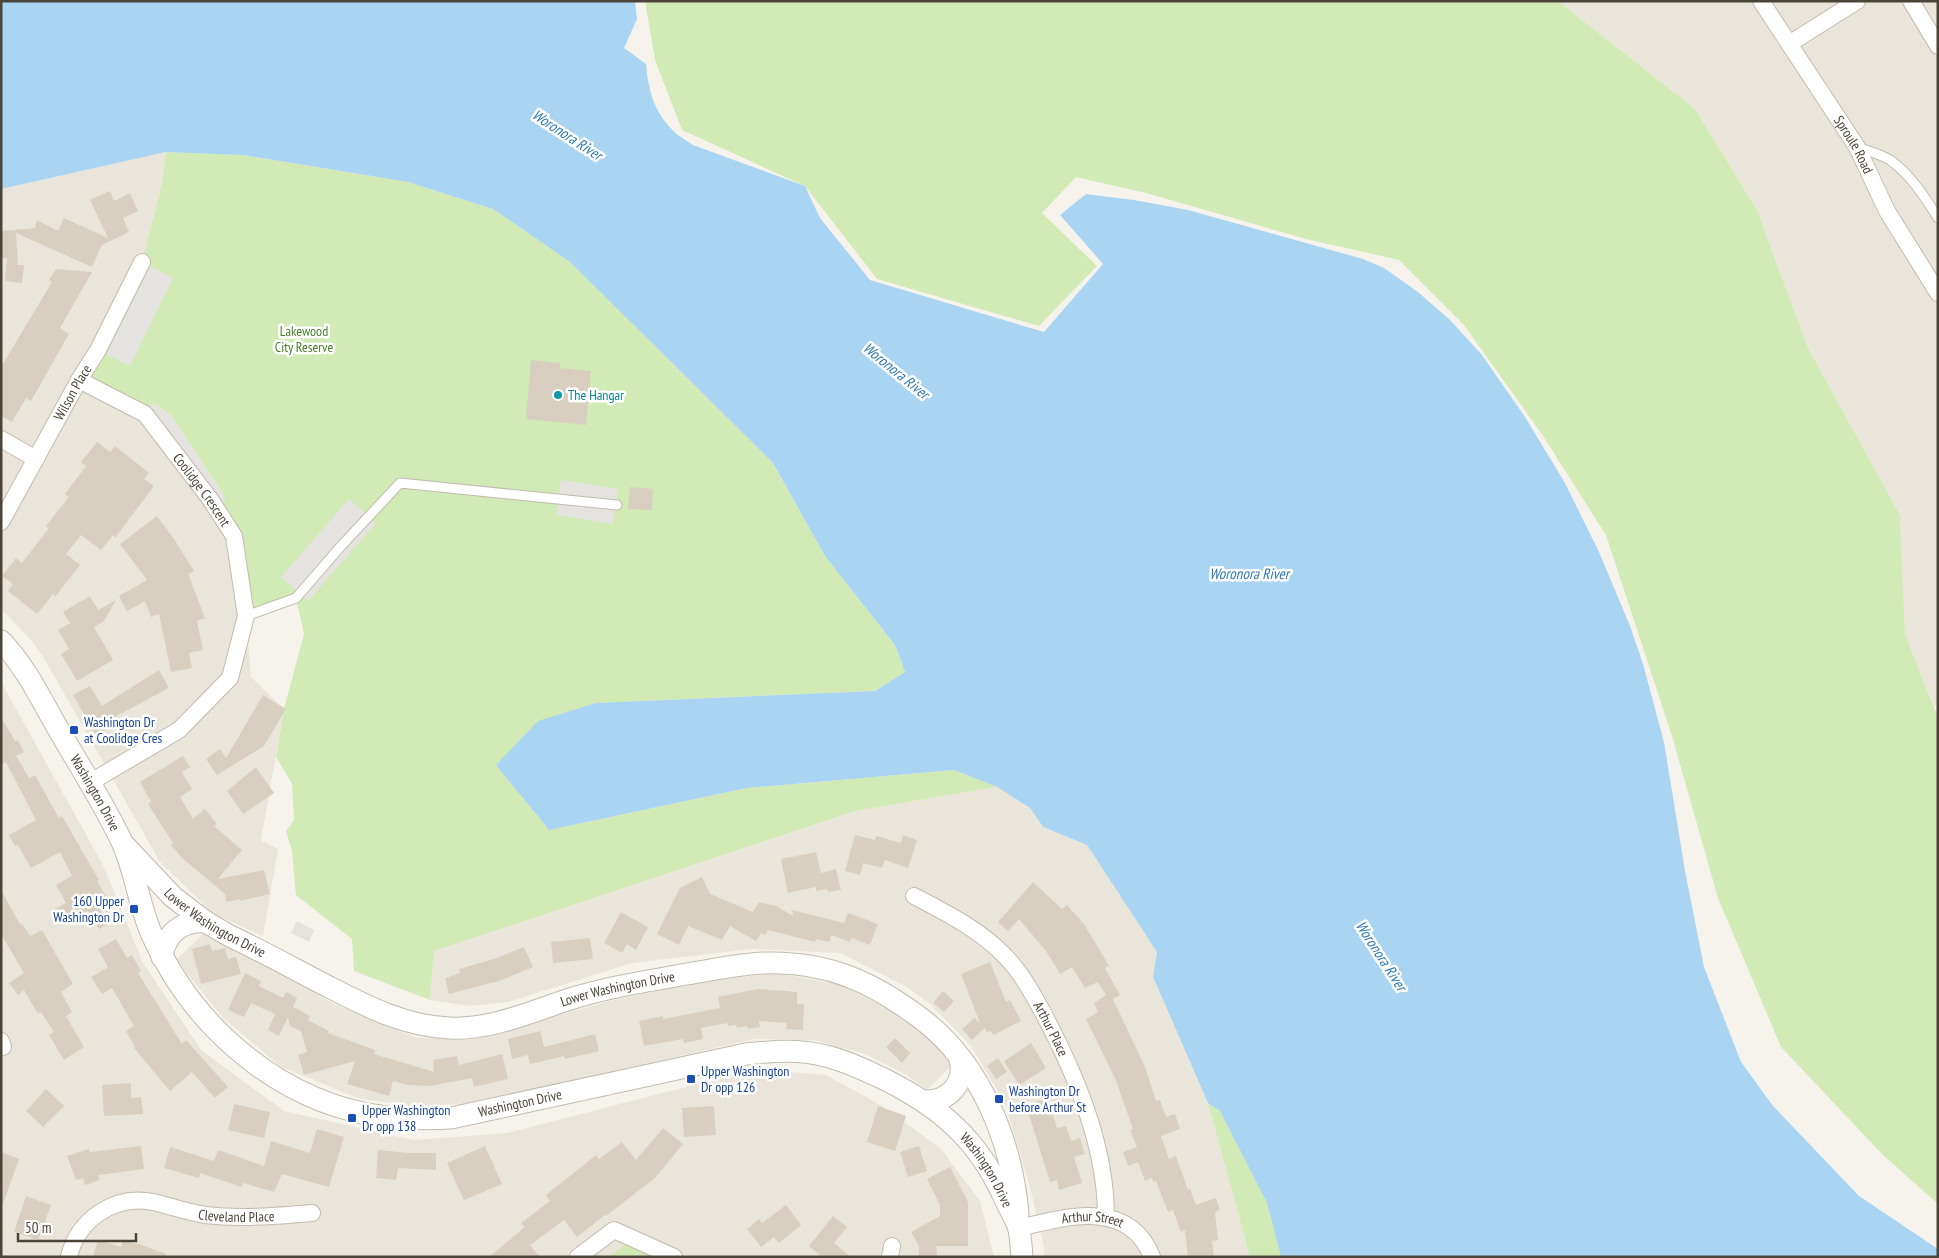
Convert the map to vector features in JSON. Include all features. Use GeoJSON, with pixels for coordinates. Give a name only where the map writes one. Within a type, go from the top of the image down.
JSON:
{"type":"FeatureCollection","features":[{"type":"Feature","properties":{"kind":"street","name":"Sproule Road"},"geometry":{"type":"LineString","coordinates":[[1761,1],[1857,147],[1887,211],[1938,293]]}},
{"type":"Feature","properties":{"kind":"street"},"geometry":{"type":"LineString","coordinates":[[1789,44],[1857,1]]}},
{"type":"Feature","properties":{"kind":"street"},"geometry":{"type":"LineString","coordinates":[[1911,1],[1938,46]]}},
{"type":"Feature","properties":{"kind":"street","name":"Wilson Place"},"geometry":{"type":"LineString","coordinates":[[1,522],[79,380],[98,350],[142,262]]}},
{"type":"Feature","properties":{"kind":"street","name":"Coolidge Crescent"},"geometry":{"type":"LineString","coordinates":[[79,380],[145,414],[210,499],[234,536],[246,616],[230,678],[178,730],[89,783]]}},
{"type":"Feature","properties":{"kind":"street"},"geometry":{"type":"LineString","coordinates":[[1,439],[36,459]]}},
{"type":"Feature","properties":{"kind":"street","name":"Washington Drive"},"geometry":{"type":"LineString","coordinates":[[1,642],[9,650],[31,682],[123,843],[142,910],[162,957],[199,1011],[231,1044],[258,1066],[283,1082],[316,1098],[362,1112],[416,1119],[451,1118],[746,1054],[799,1051],[826,1056],[850,1063],[924,1101],[965,1136],[995,1177],[1019,1228],[1022,1257]]}},
{"type":"Feature","properties":{"kind":"street","name":"Lower Washington Drive"},"geometry":{"type":"LineString","coordinates":[[123,843],[173,897],[206,922],[369,1007],[402,1020],[424,1026],[450,1028],[492,1024],[601,990],[734,966],[762,963],[792,963],[824,968],[874,986],[934,1029],[960,1059],[983,1094],[1001,1136],[1013,1174],[1019,1228]]}},
{"type":"Feature","properties":{"kind":"street","name":"Arthur Place"},"geometry":{"type":"LineString","coordinates":[[914,896],[959,919],[992,943],[1016,969],[1036,1000],[1074,1075],[1103,1171],[1106,1217]]}},
{"type":"Feature","properties":{"kind":"street"},"geometry":{"type":"LineString","coordinates":[[162,957],[165,945],[176,930],[187,923],[206,922]]}},
{"type":"Feature","properties":{"kind":"street"},"geometry":{"type":"LineString","coordinates":[[924,1101],[940,1100],[954,1090],[961,1076],[960,1059]]}},
{"type":"Feature","properties":{"kind":"street","name":"Cleveland Place"},"geometry":{"type":"LineString","coordinates":[[69,1257],[74,1242],[86,1223],[95,1214],[124,1201],[151,1202],[204,1214],[271,1217],[312,1214]]}},
{"type":"Feature","properties":{"kind":"street","name":"Arthur Street"},"geometry":{"type":"LineString","coordinates":[[1019,1228],[1067,1216],[1088,1215],[1106,1217],[1132,1230],[1144,1240],[1152,1257]]}},
{"type":"Feature","properties":{"kind":"street"},"geometry":{"type":"LineString","coordinates":[[578,1257],[614,1230],[674,1257]]}},
{"type":"Feature","properties":{"kind":"lane"},"geometry":{"type":"LineString","coordinates":[[1857,147],[1889,159],[1904,172],[1924,196],[1938,218]]}},
{"type":"Feature","properties":{"kind":"lane"},"geometry":{"type":"LineString","coordinates":[[246,616],[296,598],[342,544],[400,483],[617,505]]}},
{"type":"Feature","properties":{"kind":"shaded area"},"geometry":{"type":"Polygon","coordinates":[[[1558,1],[1938,1],[1938,705],[1934,706],[1905,634],[1900,515],[1808,348],[1757,210],[1695,109],[1558,1]]]}},
{"type":"Feature","properties":{"kind":"shaded area"},"geometry":{"type":"Polygon","coordinates":[[[166,152],[162,183],[142,262],[145,414],[234,536],[246,616],[251,677],[284,709],[261,840],[278,849],[263,936],[214,914],[160,862],[45,660],[32,641],[1,609],[1,189],[166,152]]]}},
{"type":"Feature","properties":{"kind":"shaded area"},"geometry":{"type":"Polygon","coordinates":[[[142,262],[173,278],[130,366],[98,350],[142,262]]]}},
{"type":"Feature","properties":{"kind":"shaded area"},"geometry":{"type":"Polygon","coordinates":[[[153,403],[171,415],[226,498],[214,506],[145,414],[153,403]]]}},
{"type":"Feature","properties":{"kind":"shaded area"},"geometry":{"type":"Polygon","coordinates":[[[561,480],[618,489],[613,524],[556,515],[561,480]]]}},
{"type":"Feature","properties":{"kind":"shaded area"},"geometry":{"type":"Polygon","coordinates":[[[349,499],[376,523],[308,601],[281,577],[349,499]]]}},
{"type":"Feature","properties":{"kind":"shaded area"},"geometry":{"type":"Polygon","coordinates":[[[1,682],[103,865],[143,963],[201,1050],[284,1111],[413,1140],[508,1133],[755,1069],[826,1075],[884,1107],[941,1149],[980,1201],[994,1257],[1,1257],[1,682]]]}},
{"type":"Feature","properties":{"kind":"shaded area"},"geometry":{"type":"Polygon","coordinates":[[[997,787],[1030,808],[1043,827],[1087,845],[1157,952],[1153,977],[1208,1103],[1250,1257],[1044,1257],[1044,1247],[1031,1191],[1006,1106],[972,1047],[930,1004],[907,987],[840,953],[752,949],[632,963],[508,1002],[471,1006],[430,1000],[434,951],[855,811],[997,787]]]}},
{"type":"Feature","properties":{"kind":"shaded area"},"geometry":{"type":"Polygon","coordinates":[[[297,921],[314,930],[309,942],[291,933],[297,921]]]}},
{"type":"Feature","properties":{"kind":"shaded area"},"geometry":{"type":"Polygon","coordinates":[[[206,931],[334,1004],[417,1038],[479,1037],[606,1002],[698,982],[778,973],[841,985],[910,1020],[953,1064],[927,1090],[907,1075],[865,1054],[814,1040],[755,1039],[476,1102],[418,1107],[357,1098],[280,1066],[224,1019],[176,960],[206,931]]]}},
{"type":"Feature","properties":{"kind":"green space"},"geometry":{"type":"Polygon","coordinates":[[[645,1],[1558,1],[1695,109],[1757,210],[1808,348],[1900,515],[1905,634],[1938,717],[1938,1204],[1882,1154],[1781,1047],[1718,898],[1672,736],[1606,535],[1543,436],[1464,325],[1399,260],[1306,239],[1146,193],[1076,177],[1042,213],[1097,266],[1039,326],[877,279],[805,186],[682,130],[655,60],[645,1]]]}},
{"type":"Feature","properties":{"kind":"green space","name":"Lakewood City Reserve"},"geometry":{"type":"Polygon","coordinates":[[[166,152],[243,155],[408,182],[493,209],[570,262],[773,463],[825,556],[895,645],[905,672],[875,691],[596,703],[496,765],[549,830],[747,788],[954,770],[997,787],[855,811],[434,951],[430,1000],[354,971],[352,939],[296,895],[292,851],[286,831],[294,820],[292,784],[276,757],[284,709],[304,634],[296,598],[246,616],[234,536],[145,414],[79,380],[142,262],[162,183],[166,152]]]}},
{"type":"Feature","properties":{"kind":"green space"},"geometry":{"type":"Polygon","coordinates":[[[1208,1103],[1220,1111],[1267,1203],[1281,1257],[1250,1257],[1208,1103]]]}},
{"type":"Feature","properties":{"kind":"green space"},"geometry":{"type":"Polygon","coordinates":[[[625,1244],[644,1251],[648,1257],[609,1257],[625,1244]]]}},
{"type":"Feature","properties":{"kind":"water","name":"Woronora River"},"geometry":{"type":"Polygon","coordinates":[[[1,1],[635,1],[637,19],[624,48],[646,64],[653,101],[664,121],[672,130],[693,145],[805,186],[820,218],[870,280],[1044,332],[1103,264],[1060,215],[1086,194],[1134,200],[1188,210],[1363,259],[1384,268],[1418,292],[1450,320],[1482,355],[1525,417],[1565,483],[1599,552],[1630,626],[1643,664],[1664,742],[1685,871],[1704,967],[1741,1062],[1773,1106],[1859,1196],[1938,1249],[1938,1257],[1281,1257],[1267,1203],[1220,1111],[1208,1103],[1153,977],[1157,952],[1087,845],[1043,827],[1030,808],[997,787],[954,770],[747,788],[549,830],[496,765],[538,721],[596,703],[875,691],[905,672],[895,645],[825,556],[773,463],[570,262],[493,209],[408,182],[243,155],[166,152],[1,189],[1,1]]]}},
{"type":"Feature","properties":{"kind":"building"},"geometry":{"type":"Polygon","coordinates":[[[110,191],[114,201],[130,193],[138,211],[123,218],[129,232],[102,245],[92,267],[16,233],[18,265],[24,265],[22,283],[5,281],[7,258],[1,258],[1,231],[35,228],[37,220],[58,231],[64,218],[108,238],[90,200],[110,191]]]}},
{"type":"Feature","properties":{"kind":"building"},"geometry":{"type":"Polygon","coordinates":[[[56,269],[92,272],[60,328],[69,334],[31,401],[26,398],[12,422],[1,416],[1,367],[52,282],[49,280],[56,269]]]}},
{"type":"Feature","properties":{"kind":"building","name":"The Hangar"},"geometry":{"type":"Polygon","coordinates":[[[531,360],[560,363],[560,368],[591,371],[586,425],[526,419],[531,360]]]}},
{"type":"Feature","properties":{"kind":"building"},"geometry":{"type":"Polygon","coordinates":[[[97,442],[110,452],[115,446],[149,473],[144,479],[154,486],[115,538],[113,535],[101,550],[81,535],[66,554],[80,565],[55,597],[53,594],[37,614],[8,591],[13,584],[2,576],[16,558],[22,563],[49,528],[46,526],[69,497],[65,494],[86,466],[81,462],[97,442]]]}},
{"type":"Feature","properties":{"kind":"building"},"geometry":{"type":"Polygon","coordinates":[[[630,487],[653,489],[652,510],[628,509],[630,487]]]}},
{"type":"Feature","properties":{"kind":"building"},"geometry":{"type":"Polygon","coordinates":[[[157,516],[194,571],[188,574],[205,618],[197,621],[203,650],[189,653],[192,668],[171,672],[159,614],[151,617],[145,601],[127,611],[119,596],[147,580],[120,544],[157,516]]]}},
{"type":"Feature","properties":{"kind":"building"},"geometry":{"type":"Polygon","coordinates":[[[90,596],[98,610],[116,600],[104,621],[94,627],[113,660],[77,681],[61,654],[69,649],[58,630],[70,623],[63,612],[90,596]]]}},
{"type":"Feature","properties":{"kind":"building"},"geometry":{"type":"Polygon","coordinates":[[[159,670],[169,688],[107,721],[110,727],[96,735],[73,695],[90,686],[102,706],[159,670]]]}},
{"type":"Feature","properties":{"kind":"building"},"geometry":{"type":"Polygon","coordinates":[[[263,695],[286,709],[264,746],[217,775],[206,759],[220,749],[226,758],[263,695]]]}},
{"type":"Feature","properties":{"kind":"building"},"geometry":{"type":"Polygon","coordinates":[[[1,717],[15,741],[18,740],[24,752],[16,756],[29,778],[35,775],[59,818],[62,816],[99,880],[97,881],[108,900],[103,903],[113,921],[99,929],[88,911],[64,925],[55,909],[66,903],[56,885],[72,876],[60,852],[31,868],[18,845],[15,846],[9,835],[36,820],[6,762],[1,765],[1,717]]]}},
{"type":"Feature","properties":{"kind":"building"},"geometry":{"type":"Polygon","coordinates":[[[183,756],[190,767],[182,772],[192,789],[180,797],[193,819],[205,809],[217,824],[214,826],[242,850],[218,879],[264,870],[270,894],[240,901],[240,899],[226,902],[225,894],[182,858],[171,845],[173,843],[148,804],[151,802],[140,782],[183,756]]]}},
{"type":"Feature","properties":{"kind":"building"},"geometry":{"type":"Polygon","coordinates":[[[256,767],[274,793],[243,814],[227,791],[256,767]]]}},
{"type":"Feature","properties":{"kind":"building"},"geometry":{"type":"Polygon","coordinates":[[[855,835],[875,840],[876,836],[901,843],[903,835],[917,840],[908,868],[885,860],[882,868],[863,863],[860,875],[845,871],[855,835]]]}},
{"type":"Feature","properties":{"kind":"building"},"geometry":{"type":"Polygon","coordinates":[[[816,852],[821,873],[836,869],[841,890],[828,892],[827,889],[816,891],[816,887],[788,893],[781,859],[816,852]]]}},
{"type":"Feature","properties":{"kind":"building"},"geometry":{"type":"Polygon","coordinates":[[[702,877],[710,894],[753,912],[759,902],[776,906],[793,916],[792,910],[844,923],[848,913],[878,924],[870,945],[852,938],[850,942],[831,935],[830,942],[816,939],[815,942],[768,930],[765,935],[761,933],[756,941],[730,926],[722,940],[688,926],[679,945],[657,934],[680,888],[702,877]]]}},
{"type":"Feature","properties":{"kind":"building"},"geometry":{"type":"Polygon","coordinates":[[[1033,882],[1062,909],[1067,905],[1084,924],[1109,966],[1105,968],[1120,995],[1113,999],[1145,1067],[1156,1101],[1160,1100],[1166,1117],[1175,1114],[1180,1129],[1161,1136],[1169,1159],[1176,1156],[1188,1190],[1190,1189],[1196,1205],[1216,1198],[1220,1210],[1215,1212],[1218,1240],[1212,1241],[1214,1257],[1188,1257],[1185,1230],[1181,1232],[1173,1210],[1168,1212],[1156,1181],[1153,1182],[1152,1178],[1145,1181],[1138,1162],[1128,1166],[1123,1152],[1137,1147],[1130,1130],[1133,1129],[1115,1078],[1086,1019],[1098,1012],[1094,1003],[1106,995],[1098,982],[1085,988],[1072,967],[1060,974],[1046,951],[1019,919],[1008,931],[998,922],[1033,882]]]}},
{"type":"Feature","properties":{"kind":"building"},"geometry":{"type":"Polygon","coordinates":[[[1,890],[20,924],[23,925],[30,936],[42,930],[73,984],[61,992],[72,1012],[66,1016],[84,1047],[64,1060],[49,1035],[54,1032],[41,1012],[38,1014],[24,990],[18,995],[9,983],[24,973],[1,934],[1,890]]]}},
{"type":"Feature","properties":{"kind":"building"},"geometry":{"type":"Polygon","coordinates":[[[621,912],[648,927],[636,950],[627,944],[622,953],[604,943],[621,912]]]}},
{"type":"Feature","properties":{"kind":"building"},"geometry":{"type":"Polygon","coordinates":[[[590,938],[593,959],[553,963],[551,942],[590,938]]]}},
{"type":"Feature","properties":{"kind":"building"},"geometry":{"type":"Polygon","coordinates":[[[116,939],[127,958],[132,955],[141,971],[138,973],[182,1044],[186,1040],[228,1087],[215,1098],[192,1072],[170,1091],[134,1048],[126,1031],[134,1026],[112,988],[102,994],[91,977],[108,967],[98,949],[116,939]]]}},
{"type":"Feature","properties":{"kind":"building"},"geometry":{"type":"Polygon","coordinates":[[[210,944],[212,951],[225,948],[228,959],[236,957],[241,974],[201,984],[192,949],[210,944]]]}},
{"type":"Feature","properties":{"kind":"building"},"geometry":{"type":"Polygon","coordinates":[[[524,947],[533,967],[502,980],[449,994],[445,978],[460,973],[459,969],[497,958],[524,947]]]}},
{"type":"Feature","properties":{"kind":"building"},"geometry":{"type":"Polygon","coordinates":[[[990,962],[1006,1002],[1010,1000],[1021,1021],[993,1035],[991,1031],[987,1032],[985,1028],[972,1040],[962,1029],[974,1018],[980,1023],[961,974],[990,962]]]}},
{"type":"Feature","properties":{"kind":"building"},"geometry":{"type":"Polygon","coordinates":[[[245,973],[261,981],[259,986],[283,998],[286,992],[297,998],[293,1007],[310,1016],[308,1020],[329,1031],[328,1033],[375,1050],[374,1054],[434,1072],[433,1060],[457,1056],[459,1065],[502,1054],[508,1079],[474,1087],[472,1078],[430,1086],[408,1085],[393,1081],[389,1096],[347,1084],[355,1061],[304,1075],[298,1055],[307,1052],[301,1031],[290,1026],[288,1017],[279,1036],[268,1030],[275,1014],[251,1003],[244,1017],[228,1010],[245,973]]]}},
{"type":"Feature","properties":{"kind":"building"},"geometry":{"type":"Polygon","coordinates":[[[758,989],[797,992],[797,1004],[804,1004],[803,1030],[786,1029],[787,1023],[759,1021],[760,1027],[748,1029],[747,1026],[737,1028],[736,1025],[728,1026],[727,1023],[701,1028],[703,1039],[684,1043],[683,1039],[644,1046],[639,1021],[663,1016],[663,1019],[720,1008],[718,997],[758,989]]]}},
{"type":"Feature","properties":{"kind":"building"},"geometry":{"type":"Polygon","coordinates":[[[943,991],[954,1001],[944,1012],[933,1003],[943,991]]]}},
{"type":"Feature","properties":{"kind":"building"},"geometry":{"type":"Polygon","coordinates":[[[540,1031],[544,1047],[595,1034],[599,1051],[565,1059],[564,1056],[530,1064],[528,1055],[512,1059],[508,1039],[540,1031]]]}},
{"type":"Feature","properties":{"kind":"building"},"geometry":{"type":"Polygon","coordinates":[[[895,1038],[910,1053],[902,1063],[886,1047],[895,1038]]]}},
{"type":"Feature","properties":{"kind":"building"},"geometry":{"type":"Polygon","coordinates":[[[1031,1043],[1046,1068],[1019,1085],[1004,1061],[1031,1043]]]}},
{"type":"Feature","properties":{"kind":"building"},"geometry":{"type":"Polygon","coordinates":[[[998,1058],[1007,1072],[996,1079],[987,1066],[998,1058]]]}},
{"type":"Feature","properties":{"kind":"building"},"geometry":{"type":"Polygon","coordinates":[[[131,1083],[131,1098],[141,1097],[143,1114],[104,1116],[102,1085],[131,1083]]]}},
{"type":"Feature","properties":{"kind":"building"},"geometry":{"type":"Polygon","coordinates":[[[46,1089],[64,1106],[43,1127],[26,1111],[46,1089]]]}},
{"type":"Feature","properties":{"kind":"building"},"geometry":{"type":"Polygon","coordinates":[[[1041,1100],[1047,1114],[1052,1112],[1057,1128],[1066,1126],[1071,1141],[1080,1138],[1085,1154],[1074,1157],[1082,1183],[1059,1190],[1057,1180],[1050,1182],[1026,1105],[1041,1100]]]}},
{"type":"Feature","properties":{"kind":"building"},"geometry":{"type":"Polygon","coordinates":[[[234,1104],[270,1112],[264,1138],[228,1130],[234,1104]]]}},
{"type":"Feature","properties":{"kind":"building"},"geometry":{"type":"Polygon","coordinates":[[[714,1106],[716,1135],[684,1137],[682,1108],[714,1106]]]}},
{"type":"Feature","properties":{"kind":"building"},"geometry":{"type":"Polygon","coordinates":[[[878,1106],[906,1116],[895,1151],[867,1142],[878,1106]]]}},
{"type":"Feature","properties":{"kind":"building"},"geometry":{"type":"Polygon","coordinates":[[[663,1128],[683,1144],[655,1178],[606,1216],[577,1237],[564,1220],[530,1245],[540,1257],[489,1257],[525,1227],[521,1223],[550,1201],[546,1195],[596,1155],[599,1159],[622,1142],[636,1160],[663,1128]]]}},
{"type":"Feature","properties":{"kind":"building"},"geometry":{"type":"Polygon","coordinates":[[[317,1129],[344,1137],[329,1187],[282,1174],[274,1192],[243,1183],[242,1187],[200,1173],[199,1178],[164,1168],[170,1147],[214,1161],[218,1150],[264,1166],[271,1141],[310,1153],[317,1129]]]}},
{"type":"Feature","properties":{"kind":"building"},"geometry":{"type":"Polygon","coordinates":[[[141,1146],[144,1169],[98,1175],[100,1180],[85,1185],[83,1178],[76,1180],[67,1156],[89,1149],[90,1152],[141,1146]]]}},
{"type":"Feature","properties":{"kind":"building"},"geometry":{"type":"Polygon","coordinates":[[[485,1146],[502,1184],[464,1200],[447,1163],[485,1146]]]}},
{"type":"Feature","properties":{"kind":"building"},"geometry":{"type":"Polygon","coordinates":[[[919,1146],[927,1171],[908,1177],[900,1152],[919,1146]]]}},
{"type":"Feature","properties":{"kind":"building"},"geometry":{"type":"Polygon","coordinates":[[[378,1150],[436,1153],[436,1170],[398,1168],[396,1180],[376,1178],[378,1150]]]}},
{"type":"Feature","properties":{"kind":"building"},"geometry":{"type":"Polygon","coordinates":[[[1,1152],[19,1159],[3,1204],[1,1204],[1,1152]]]}},
{"type":"Feature","properties":{"kind":"building"},"geometry":{"type":"Polygon","coordinates":[[[950,1167],[968,1202],[968,1246],[936,1246],[937,1257],[919,1257],[919,1246],[911,1232],[940,1216],[940,1205],[927,1179],[950,1167]]]}},
{"type":"Feature","properties":{"kind":"building"},"geometry":{"type":"Polygon","coordinates":[[[26,1196],[51,1205],[38,1240],[14,1232],[26,1196]]]}},
{"type":"Feature","properties":{"kind":"building"},"geometry":{"type":"Polygon","coordinates":[[[786,1205],[801,1225],[779,1243],[774,1237],[761,1247],[747,1229],[759,1219],[762,1223],[786,1205]]]}},
{"type":"Feature","properties":{"kind":"building"},"geometry":{"type":"Polygon","coordinates":[[[833,1216],[847,1227],[834,1243],[851,1257],[822,1257],[809,1246],[833,1216]]]}},
{"type":"Feature","properties":{"kind":"building"},"geometry":{"type":"Polygon","coordinates":[[[98,1240],[121,1247],[123,1240],[136,1243],[166,1254],[166,1257],[93,1257],[98,1240]]]}},
{"type":"Feature","properties":{"kind":"place","name":"The Hangar"},"geometry":{"type":"Point","coordinates":[558,395]}},
{"type":"Feature","properties":{"kind":"place","name":"Washington Dr at Coolidge Cres"},"geometry":{"type":"Point","coordinates":[74,730]}},
{"type":"Feature","properties":{"kind":"place","name":"160 Upper Washington Dr"},"geometry":{"type":"Point","coordinates":[134,909]}},
{"type":"Feature","properties":{"kind":"place","name":"Upper Washington Dr opp 126"},"geometry":{"type":"Point","coordinates":[691,1079]}},
{"type":"Feature","properties":{"kind":"place","name":"Washington Dr before Arthur St"},"geometry":{"type":"Point","coordinates":[999,1099]}},
{"type":"Feature","properties":{"kind":"place","name":"Upper Washington Dr opp 138"},"geometry":{"type":"Point","coordinates":[352,1118]}}]}
